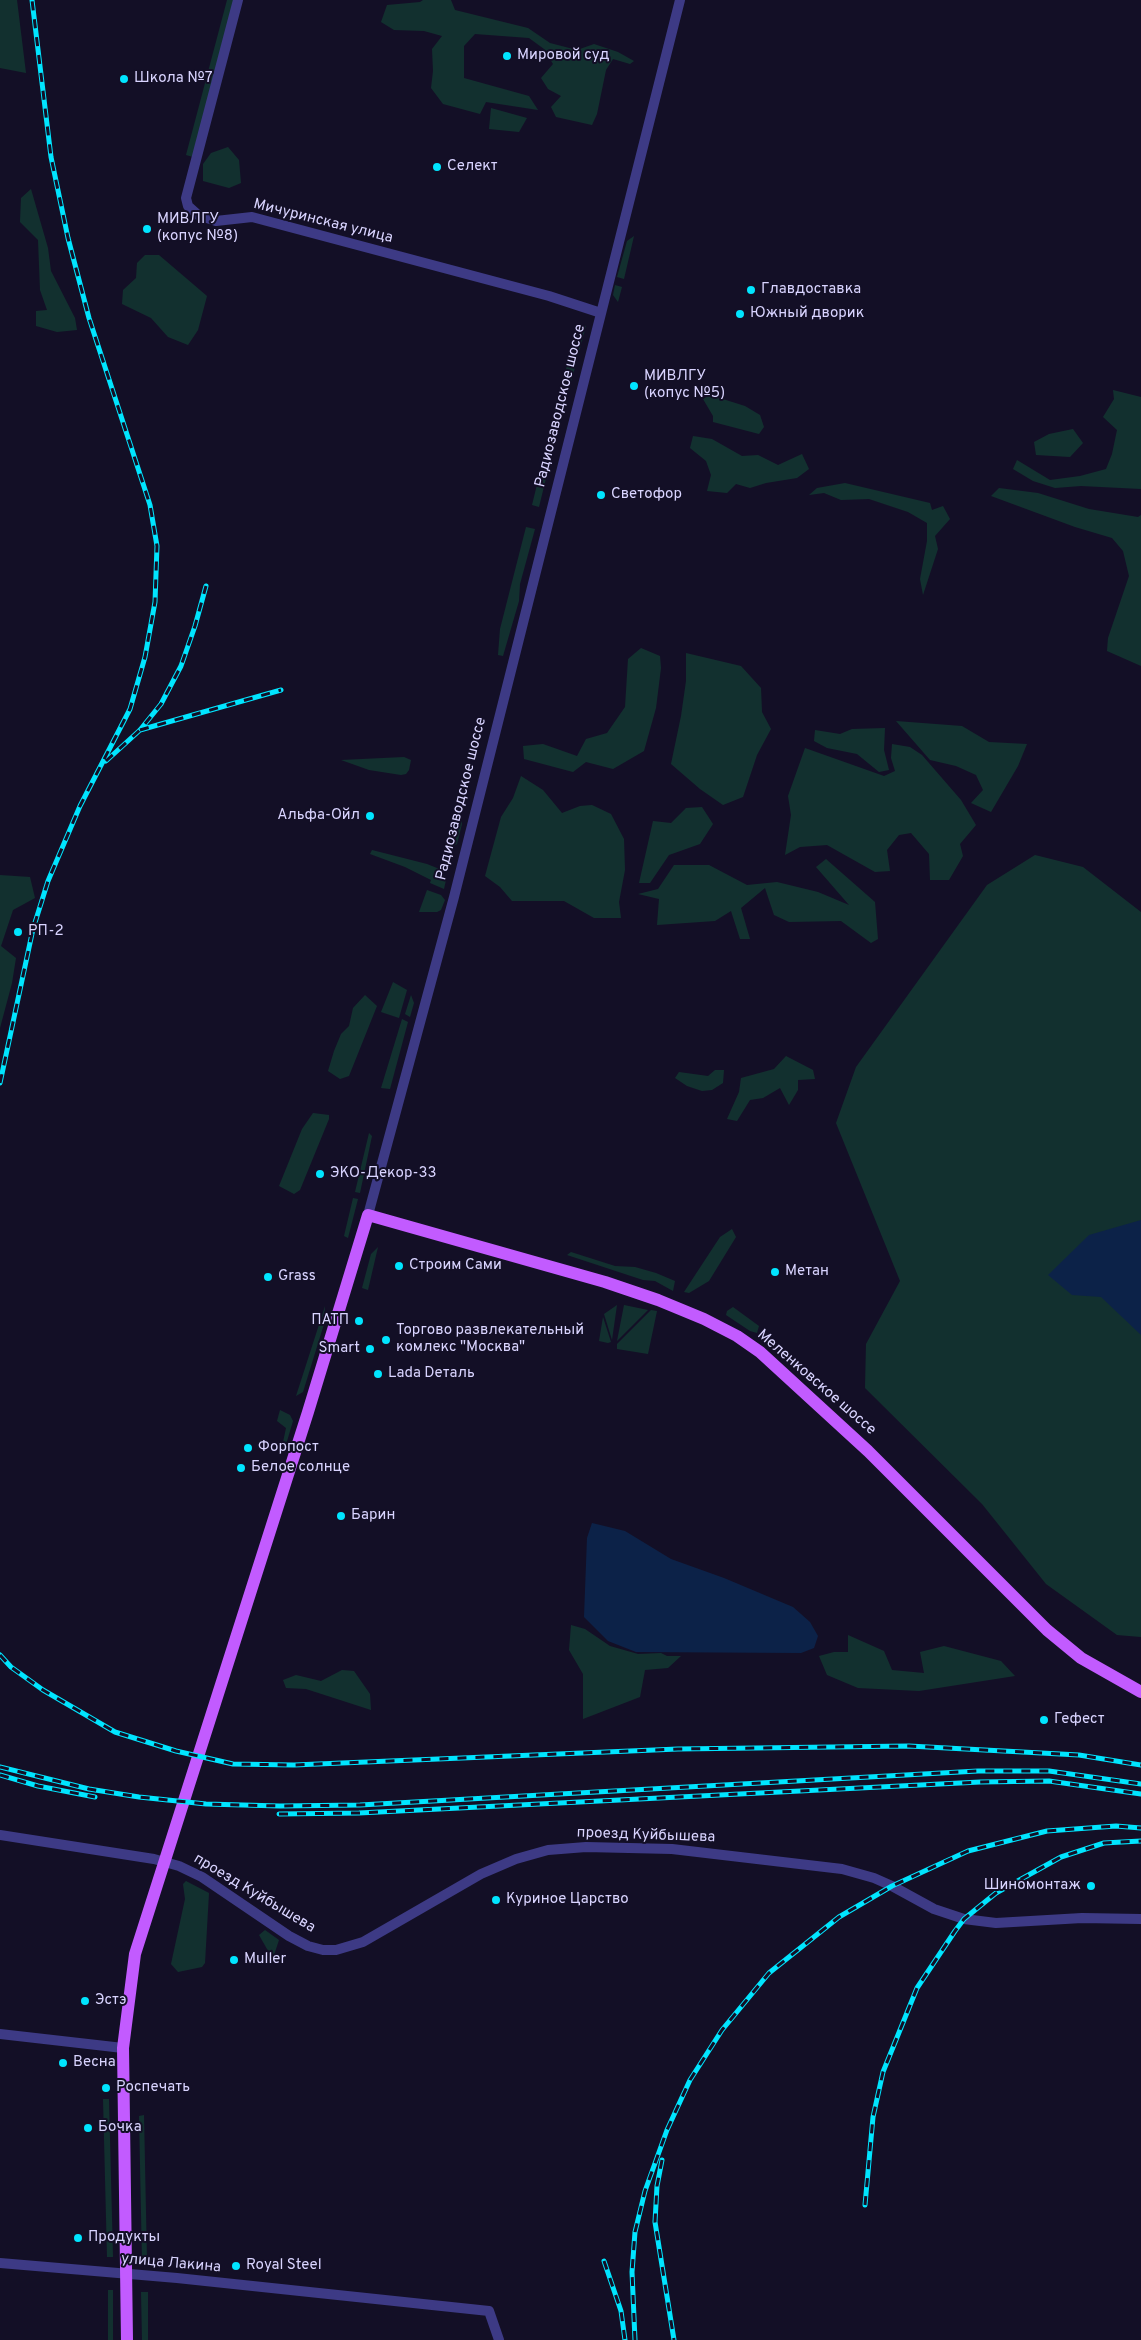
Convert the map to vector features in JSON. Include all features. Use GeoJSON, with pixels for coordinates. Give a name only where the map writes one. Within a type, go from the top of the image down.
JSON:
{"type":"FeatureCollection","features":[{"type":"Feature","properties":{"kind":"main road","name":"Радиозаводское шоссе"},"geometry":{"type":"LineString","coordinates":[[127,2340],[123,2048],[135,1954],[308,1412],[368,1215]]}},
{"type":"Feature","properties":{"kind":"main road","name":"Меленковское шоссе"},"geometry":{"type":"LineString","coordinates":[[368,1215],[606,1282],[704,1319],[737,1336],[767,1358],[868,1450],[1047,1630],[1081,1658],[1141,1692]]}},
{"type":"Feature","properties":{"kind":"street","name":"Мичуринская улица"},"geometry":{"type":"LineString","coordinates":[[238,0],[186,198],[188,206],[198,215],[216,220],[252,217],[549,296],[601,313]]}},
{"type":"Feature","properties":{"kind":"street","name":"Радиозаводское шоссе"},"geometry":{"type":"LineString","coordinates":[[368,1215],[454,897],[680,0]]}},
{"type":"Feature","properties":{"kind":"street","name":"проезд Куйбышева"},"geometry":{"type":"LineString","coordinates":[[0,1835],[154,1859],[179,1866],[202,1877],[289,1936],[308,1946],[323,1950],[336,1950],[363,1942],[481,1874],[516,1859],[548,1850],[586,1847],[672,1849],[842,1869],[883,1882],[934,1909],[964,1920],[996,1923],[1082,1918],[1141,1919]]}},
{"type":"Feature","properties":{"kind":"street"},"geometry":{"type":"LineString","coordinates":[[0,2034],[123,2048]]}},
{"type":"Feature","properties":{"kind":"street","name":"улица Лакина"},"geometry":{"type":"LineString","coordinates":[[0,2263],[489,2311],[499,2340]]}},
{"type":"Feature","properties":{"kind":"green space"},"geometry":{"type":"Polygon","coordinates":[[[0,0],[17,0],[26,73],[0,68],[0,0]]]}},
{"type":"Feature","properties":{"kind":"green space"},"geometry":{"type":"Polygon","coordinates":[[[227,0],[234,0],[193,157],[186,155],[227,0]]]}},
{"type":"Feature","properties":{"kind":"green space"},"geometry":{"type":"Polygon","coordinates":[[[423,0],[451,0],[455,10],[528,28],[550,43],[577,50],[594,44],[618,52],[634,61],[630,64],[613,59],[606,70],[597,114],[592,125],[556,117],[551,107],[561,96],[548,89],[541,78],[553,64],[544,49],[529,38],[475,34],[464,46],[464,78],[529,96],[538,110],[486,102],[480,114],[443,104],[431,88],[433,71],[432,49],[442,36],[424,31],[394,30],[381,22],[387,5],[420,2],[423,0]]]}},
{"type":"Feature","properties":{"kind":"green space"},"geometry":{"type":"Polygon","coordinates":[[[491,108],[527,118],[519,132],[489,129],[491,108]]]}},
{"type":"Feature","properties":{"kind":"green space"},"geometry":{"type":"Polygon","coordinates":[[[228,147],[239,160],[241,183],[229,188],[203,181],[203,164],[211,153],[228,147]]]}},
{"type":"Feature","properties":{"kind":"green space"},"geometry":{"type":"Polygon","coordinates":[[[31,189],[48,248],[51,271],[75,318],[77,330],[57,332],[36,326],[36,311],[47,310],[40,290],[38,240],[20,222],[21,198],[31,189]]]}},
{"type":"Feature","properties":{"kind":"green space"},"geometry":{"type":"Polygon","coordinates":[[[634,236],[624,279],[617,277],[627,241],[634,236]]]}},
{"type":"Feature","properties":{"kind":"green space"},"geometry":{"type":"Polygon","coordinates":[[[145,255],[159,255],[207,296],[198,330],[188,345],[168,337],[151,318],[122,304],[123,290],[136,278],[137,263],[145,255]]]}},
{"type":"Feature","properties":{"kind":"green space"},"geometry":{"type":"Polygon","coordinates":[[[615,285],[622,287],[618,302],[613,295],[615,285]]]}},
{"type":"Feature","properties":{"kind":"green space"},"geometry":{"type":"Polygon","coordinates":[[[578,324],[586,326],[556,439],[548,437],[578,324]]]}},
{"type":"Feature","properties":{"kind":"green space"},"geometry":{"type":"Polygon","coordinates":[[[1113,390],[1141,397],[1141,489],[1081,486],[1055,488],[1033,481],[1013,469],[1017,460],[1050,480],[1080,476],[1106,469],[1112,454],[1117,430],[1103,417],[1114,399],[1113,390]]]}},
{"type":"Feature","properties":{"kind":"green space"},"geometry":{"type":"Polygon","coordinates":[[[710,395],[745,406],[760,415],[764,427],[759,434],[713,422],[713,416],[703,399],[710,395]]]}},
{"type":"Feature","properties":{"kind":"green space"},"geometry":{"type":"Polygon","coordinates":[[[1073,429],[1083,443],[1070,457],[1036,455],[1034,442],[1049,434],[1073,429]]]}},
{"type":"Feature","properties":{"kind":"green space"},"geometry":{"type":"Polygon","coordinates":[[[693,436],[712,439],[742,456],[758,455],[778,465],[802,454],[809,469],[797,478],[766,483],[750,488],[736,484],[727,493],[707,491],[711,475],[706,461],[690,448],[693,436]]]}},
{"type":"Feature","properties":{"kind":"green space"},"geometry":{"type":"Polygon","coordinates":[[[545,452],[552,454],[539,507],[532,505],[545,452]]]}},
{"type":"Feature","properties":{"kind":"green space"},"geometry":{"type":"Polygon","coordinates":[[[845,483],[930,503],[932,510],[943,506],[950,519],[935,536],[938,549],[923,595],[920,579],[927,541],[927,523],[908,512],[869,499],[841,500],[824,493],[809,495],[817,488],[845,483]]]}},
{"type":"Feature","properties":{"kind":"green space"},"geometry":{"type":"Polygon","coordinates":[[[999,488],[1038,493],[1089,509],[1138,517],[1141,515],[1141,666],[1107,651],[1108,638],[1129,576],[1123,551],[1112,538],[1075,527],[991,496],[999,488]]]}},
{"type":"Feature","properties":{"kind":"green space"},"geometry":{"type":"Polygon","coordinates":[[[526,527],[535,529],[520,584],[519,601],[503,656],[498,655],[500,629],[526,527]]]}},
{"type":"Feature","properties":{"kind":"green space"},"geometry":{"type":"Polygon","coordinates":[[[641,648],[660,656],[661,668],[656,708],[644,751],[613,769],[586,762],[573,772],[524,759],[523,746],[543,744],[577,756],[586,739],[607,733],[625,707],[628,659],[641,648]]]}},
{"type":"Feature","properties":{"kind":"green space"},"geometry":{"type":"Polygon","coordinates":[[[686,653],[741,666],[761,688],[762,712],[771,729],[757,755],[743,797],[723,805],[700,789],[671,764],[686,681],[686,653]]]}},
{"type":"Feature","properties":{"kind":"green space"},"geometry":{"type":"Polygon","coordinates":[[[896,721],[962,726],[989,742],[1027,744],[1018,766],[991,812],[971,803],[983,790],[976,775],[956,766],[930,760],[896,721]]]}},
{"type":"Feature","properties":{"kind":"green space"},"geometry":{"type":"Polygon","coordinates":[[[885,728],[884,750],[889,770],[879,772],[857,754],[827,748],[814,741],[815,730],[840,734],[852,729],[885,728]]]}},
{"type":"Feature","properties":{"kind":"green space"},"geometry":{"type":"Polygon","coordinates":[[[892,744],[910,747],[922,755],[961,800],[976,825],[960,844],[963,856],[949,880],[930,880],[929,854],[911,833],[899,835],[887,850],[890,871],[875,872],[827,845],[800,847],[785,855],[791,815],[788,796],[805,748],[884,776],[895,771],[891,758],[892,744]]]}},
{"type":"Feature","properties":{"kind":"green space"},"geometry":{"type":"Polygon","coordinates":[[[404,757],[411,760],[409,770],[406,774],[401,775],[369,770],[341,760],[404,757]]]}},
{"type":"Feature","properties":{"kind":"green space"},"geometry":{"type":"Polygon","coordinates":[[[521,776],[543,790],[562,813],[580,806],[592,805],[611,814],[624,839],[625,870],[619,902],[621,918],[594,918],[564,901],[512,901],[500,887],[485,876],[501,817],[513,798],[521,776]]]}},
{"type":"Feature","properties":{"kind":"green space"},"geometry":{"type":"Polygon","coordinates":[[[702,807],[713,824],[700,844],[669,855],[650,883],[639,883],[653,821],[671,823],[686,808],[702,807]]]}},
{"type":"Feature","properties":{"kind":"green space"},"geometry":{"type":"Polygon","coordinates":[[[452,820],[461,820],[462,824],[457,844],[454,846],[446,842],[452,820]]]}},
{"type":"Feature","properties":{"kind":"green space"},"geometry":{"type":"Polygon","coordinates":[[[372,850],[427,864],[442,870],[446,880],[444,889],[430,883],[431,880],[405,867],[370,854],[372,850]]]}},
{"type":"Feature","properties":{"kind":"green space"},"geometry":{"type":"Polygon","coordinates":[[[1035,855],[1083,867],[1141,912],[1141,1637],[1117,1635],[1046,1584],[982,1504],[865,1388],[866,1344],[900,1281],[836,1123],[856,1067],[987,885],[1035,855]]]}},
{"type":"Feature","properties":{"kind":"green space"},"geometry":{"type":"Polygon","coordinates":[[[826,859],[875,902],[878,939],[871,943],[841,921],[789,922],[774,915],[765,888],[741,908],[750,939],[740,939],[731,911],[715,921],[657,925],[659,899],[638,894],[658,889],[674,865],[709,865],[747,885],[777,882],[818,892],[849,905],[816,867],[826,859]]]}},
{"type":"Feature","properties":{"kind":"green space"},"geometry":{"type":"Polygon","coordinates":[[[0,875],[30,877],[35,898],[13,910],[1,946],[16,958],[12,983],[0,1028],[0,875]]]}},
{"type":"Feature","properties":{"kind":"green space"},"geometry":{"type":"Polygon","coordinates":[[[427,890],[441,895],[445,900],[441,910],[437,912],[419,912],[427,890]]]}},
{"type":"Feature","properties":{"kind":"green space"},"geometry":{"type":"Polygon","coordinates":[[[393,982],[407,990],[399,1018],[381,1012],[393,982]]]}},
{"type":"Feature","properties":{"kind":"green space"},"geometry":{"type":"Polygon","coordinates":[[[365,995],[377,1006],[349,1076],[340,1079],[328,1071],[341,1034],[349,1026],[353,1008],[365,995]]]}},
{"type":"Feature","properties":{"kind":"green space"},"geometry":{"type":"Polygon","coordinates":[[[411,995],[414,1003],[410,1017],[405,1014],[411,995]]]}},
{"type":"Feature","properties":{"kind":"green space"},"geometry":{"type":"Polygon","coordinates":[[[402,1019],[408,1022],[390,1089],[381,1088],[402,1019]]]}},
{"type":"Feature","properties":{"kind":"green space"},"geometry":{"type":"Polygon","coordinates":[[[786,1056],[813,1070],[815,1079],[798,1080],[798,1090],[789,1105],[780,1088],[763,1098],[750,1100],[737,1121],[727,1119],[739,1092],[741,1078],[774,1069],[786,1056]]]}},
{"type":"Feature","properties":{"kind":"green space"},"geometry":{"type":"Polygon","coordinates":[[[715,1070],[724,1070],[723,1083],[712,1090],[702,1091],[687,1086],[675,1078],[679,1072],[708,1076],[715,1070]]]}},
{"type":"Feature","properties":{"kind":"green space"},"geometry":{"type":"Polygon","coordinates":[[[313,1113],[329,1115],[329,1119],[300,1190],[294,1194],[279,1186],[302,1129],[313,1113]]]}},
{"type":"Feature","properties":{"kind":"green space"},"geometry":{"type":"Polygon","coordinates":[[[369,1133],[372,1136],[360,1193],[355,1192],[369,1133]]]}},
{"type":"Feature","properties":{"kind":"green space"},"geometry":{"type":"Polygon","coordinates":[[[353,1198],[358,1199],[348,1238],[344,1236],[353,1198]]]}},
{"type":"Feature","properties":{"kind":"green space"},"geometry":{"type":"Polygon","coordinates":[[[732,1229],[736,1237],[709,1281],[689,1293],[684,1292],[720,1237],[732,1229]]]}},
{"type":"Feature","properties":{"kind":"green space"},"geometry":{"type":"Polygon","coordinates":[[[378,1247],[368,1290],[362,1288],[371,1254],[378,1247]]]}},
{"type":"Feature","properties":{"kind":"green space"},"geometry":{"type":"Polygon","coordinates":[[[571,1252],[615,1266],[635,1267],[656,1273],[675,1281],[673,1291],[655,1281],[643,1280],[567,1255],[571,1252]]]}},
{"type":"Feature","properties":{"kind":"green space"},"geometry":{"type":"Polygon","coordinates":[[[617,1305],[612,1340],[604,1314],[617,1305]]]}},
{"type":"Feature","properties":{"kind":"green space"},"geometry":{"type":"Polygon","coordinates":[[[624,1305],[648,1310],[617,1341],[624,1305]]]}},
{"type":"Feature","properties":{"kind":"green space"},"geometry":{"type":"Polygon","coordinates":[[[325,1306],[324,1324],[303,1392],[296,1396],[325,1306]]]}},
{"type":"Feature","properties":{"kind":"green space"},"geometry":{"type":"Polygon","coordinates":[[[733,1307],[759,1326],[757,1333],[750,1331],[726,1315],[727,1311],[733,1307]]]}},
{"type":"Feature","properties":{"kind":"green space"},"geometry":{"type":"Polygon","coordinates":[[[651,1310],[657,1311],[648,1354],[617,1349],[617,1344],[651,1310]]]}},
{"type":"Feature","properties":{"kind":"green space"},"geometry":{"type":"Polygon","coordinates":[[[603,1317],[611,1342],[608,1343],[599,1341],[603,1317]]]}},
{"type":"Feature","properties":{"kind":"green space"},"geometry":{"type":"Polygon","coordinates":[[[280,1410],[290,1415],[293,1421],[285,1448],[282,1447],[286,1428],[277,1421],[280,1410]]]}},
{"type":"Feature","properties":{"kind":"green space"},"geometry":{"type":"Polygon","coordinates":[[[571,1625],[585,1629],[610,1646],[638,1654],[661,1653],[667,1656],[681,1656],[668,1668],[645,1670],[640,1697],[583,1719],[583,1674],[569,1650],[571,1625]]]}},
{"type":"Feature","properties":{"kind":"green space"},"geometry":{"type":"Polygon","coordinates":[[[848,1635],[884,1651],[892,1670],[924,1673],[920,1652],[944,1646],[1001,1661],[1015,1676],[919,1691],[858,1688],[827,1675],[819,1656],[834,1652],[848,1652],[848,1635]]]}},
{"type":"Feature","properties":{"kind":"green space"},"geometry":{"type":"Polygon","coordinates":[[[342,1670],[354,1671],[370,1694],[371,1710],[306,1689],[286,1688],[283,1680],[296,1675],[321,1681],[342,1670]]]}},
{"type":"Feature","properties":{"kind":"green space"},"geometry":{"type":"Polygon","coordinates":[[[186,1881],[209,1893],[205,1963],[202,1967],[178,1972],[171,1964],[185,1899],[183,1884],[186,1881]]]}},
{"type":"Feature","properties":{"kind":"green space"},"geometry":{"type":"Polygon","coordinates":[[[265,1930],[279,1940],[274,1955],[271,1956],[259,1935],[265,1930]]]}},
{"type":"Feature","properties":{"kind":"green space"},"geometry":{"type":"Polygon","coordinates":[[[103,2099],[109,2099],[113,2257],[107,2257],[103,2099]]]}},
{"type":"Feature","properties":{"kind":"green space"},"geometry":{"type":"Polygon","coordinates":[[[144,2115],[147,2261],[142,2261],[139,2116],[144,2115]]]}},
{"type":"Feature","properties":{"kind":"green space"},"geometry":{"type":"Polygon","coordinates":[[[108,2290],[113,2290],[113,2340],[108,2340],[108,2290]]]}},
{"type":"Feature","properties":{"kind":"green space"},"geometry":{"type":"Polygon","coordinates":[[[141,2292],[148,2292],[148,2340],[142,2340],[141,2292]]]}},
{"type":"Feature","properties":{"kind":"water"},"geometry":{"type":"Polygon","coordinates":[[[1141,1220],[1141,1335],[1101,1297],[1072,1295],[1048,1275],[1089,1235],[1141,1220]]]}},
{"type":"Feature","properties":{"kind":"water"},"geometry":{"type":"Polygon","coordinates":[[[592,1523],[625,1531],[671,1559],[724,1578],[793,1607],[810,1622],[818,1636],[814,1648],[801,1653],[636,1652],[608,1641],[584,1617],[587,1538],[592,1523]]]}},
{"type":"Feature","properties":{"kind":"railway"},"geometry":{"type":"LineString","coordinates":[[0,1083],[33,929],[48,881],[80,806],[130,709],[145,657],[155,602],[157,546],[150,505],[89,318],[68,238],[51,157],[32,0]]}},
{"type":"Feature","properties":{"kind":"railway"},"geometry":{"type":"LineString","coordinates":[[106,761],[140,730],[161,704],[181,666],[206,586]]}},
{"type":"Feature","properties":{"kind":"railway"},"geometry":{"type":"LineString","coordinates":[[140,730],[281,690]]}},
{"type":"Feature","properties":{"kind":"railway"},"geometry":{"type":"LineString","coordinates":[[0,1655],[11,1667],[43,1690],[115,1732],[176,1751],[233,1764],[294,1765],[678,1749],[909,1746],[1079,1755],[1141,1765]]}},
{"type":"Feature","properties":{"kind":"railway"},"geometry":{"type":"LineString","coordinates":[[0,1767],[89,1789],[139,1797],[206,1804],[280,1806],[360,1805],[978,1771],[1049,1771],[1141,1784]]}},
{"type":"Feature","properties":{"kind":"railway"},"geometry":{"type":"LineString","coordinates":[[0,1775],[38,1786],[95,1797]]}},
{"type":"Feature","properties":{"kind":"railway"},"geometry":{"type":"LineString","coordinates":[[279,1814],[359,1813],[980,1782],[1049,1781],[1141,1794]]}},
{"type":"Feature","properties":{"kind":"railway"},"geometry":{"type":"LineString","coordinates":[[635,2340],[632,2272],[635,2232],[645,2191],[667,2130],[690,2080],[722,2030],[769,1973],[839,1917],[892,1886],[968,1851],[1047,1831],[1116,1826],[1141,1828]]}},
{"type":"Feature","properties":{"kind":"railway"},"geometry":{"type":"LineString","coordinates":[[865,2205],[873,2117],[883,2072],[917,1988],[964,1919],[996,1893],[1061,1857],[1104,1843],[1141,1841]]}},
{"type":"Feature","properties":{"kind":"railway"},"geometry":{"type":"LineString","coordinates":[[662,2160],[657,2186],[655,2222],[674,2340]]}},
{"type":"Feature","properties":{"kind":"railway"},"geometry":{"type":"LineString","coordinates":[[604,2261],[621,2311],[625,2340]]}},
{"type":"Feature","properties":{"kind":"place","name":"Мировой суд"},"geometry":{"type":"Point","coordinates":[507,56]}},
{"type":"Feature","properties":{"kind":"place","name":"Школа №7"},"geometry":{"type":"Point","coordinates":[124,79]}},
{"type":"Feature","properties":{"kind":"place","name":"Селект"},"geometry":{"type":"Point","coordinates":[437,167]}},
{"type":"Feature","properties":{"kind":"place","name":"МИВЛГУ (копус №8)"},"geometry":{"type":"Point","coordinates":[147,229]}},
{"type":"Feature","properties":{"kind":"place","name":"Главдоставка"},"geometry":{"type":"Point","coordinates":[751,290]}},
{"type":"Feature","properties":{"kind":"place","name":"Южный дворик"},"geometry":{"type":"Point","coordinates":[740,314]}},
{"type":"Feature","properties":{"kind":"place","name":"МИВЛГУ (копус №5)"},"geometry":{"type":"Point","coordinates":[634,386]}},
{"type":"Feature","properties":{"kind":"place","name":"Светофор"},"geometry":{"type":"Point","coordinates":[601,495]}},
{"type":"Feature","properties":{"kind":"place","name":"Альфа-Ойл"},"geometry":{"type":"Point","coordinates":[370,816]}},
{"type":"Feature","properties":{"kind":"place","name":"РП-2"},"geometry":{"type":"Point","coordinates":[18,932]}},
{"type":"Feature","properties":{"kind":"place","name":"ЭКО-Декор-33"},"geometry":{"type":"Point","coordinates":[320,1174]}},
{"type":"Feature","properties":{"kind":"place","name":"Строим Сами"},"geometry":{"type":"Point","coordinates":[399,1266]}},
{"type":"Feature","properties":{"kind":"place","name":"Метан"},"geometry":{"type":"Point","coordinates":[775,1272]}},
{"type":"Feature","properties":{"kind":"place","name":"Grass"},"geometry":{"type":"Point","coordinates":[268,1277]}},
{"type":"Feature","properties":{"kind":"place","name":"ПАТП"},"geometry":{"type":"Point","coordinates":[359,1321]}},
{"type":"Feature","properties":{"kind":"place","name":"Торгово развлекательный комлекс \"Москва\""},"geometry":{"type":"Point","coordinates":[386,1340]}},
{"type":"Feature","properties":{"kind":"place","name":"Smart"},"geometry":{"type":"Point","coordinates":[370,1349]}},
{"type":"Feature","properties":{"kind":"place","name":"Lada Dеталь"},"geometry":{"type":"Point","coordinates":[378,1374]}},
{"type":"Feature","properties":{"kind":"place","name":"Форпост"},"geometry":{"type":"Point","coordinates":[248,1448]}},
{"type":"Feature","properties":{"kind":"place","name":"Белое солнце"},"geometry":{"type":"Point","coordinates":[241,1468]}},
{"type":"Feature","properties":{"kind":"place","name":"Барин"},"geometry":{"type":"Point","coordinates":[341,1516]}},
{"type":"Feature","properties":{"kind":"place","name":"Гефест"},"geometry":{"type":"Point","coordinates":[1044,1720]}},
{"type":"Feature","properties":{"kind":"place","name":"Шиномонтаж"},"geometry":{"type":"Point","coordinates":[1091,1886]}},
{"type":"Feature","properties":{"kind":"place","name":"Куриное Царство"},"geometry":{"type":"Point","coordinates":[496,1900]}},
{"type":"Feature","properties":{"kind":"place","name":"Muller"},"geometry":{"type":"Point","coordinates":[234,1960]}},
{"type":"Feature","properties":{"kind":"place","name":"Эстэ"},"geometry":{"type":"Point","coordinates":[85,2001]}},
{"type":"Feature","properties":{"kind":"place","name":"Весна"},"geometry":{"type":"Point","coordinates":[63,2063]}},
{"type":"Feature","properties":{"kind":"place","name":"Роспечать"},"geometry":{"type":"Point","coordinates":[106,2088]}},
{"type":"Feature","properties":{"kind":"place","name":"Бочка"},"geometry":{"type":"Point","coordinates":[88,2128]}},
{"type":"Feature","properties":{"kind":"place","name":"Продукты"},"geometry":{"type":"Point","coordinates":[78,2238]}},
{"type":"Feature","properties":{"kind":"place","name":"Royal Steel"},"geometry":{"type":"Point","coordinates":[236,2266]}}]}
